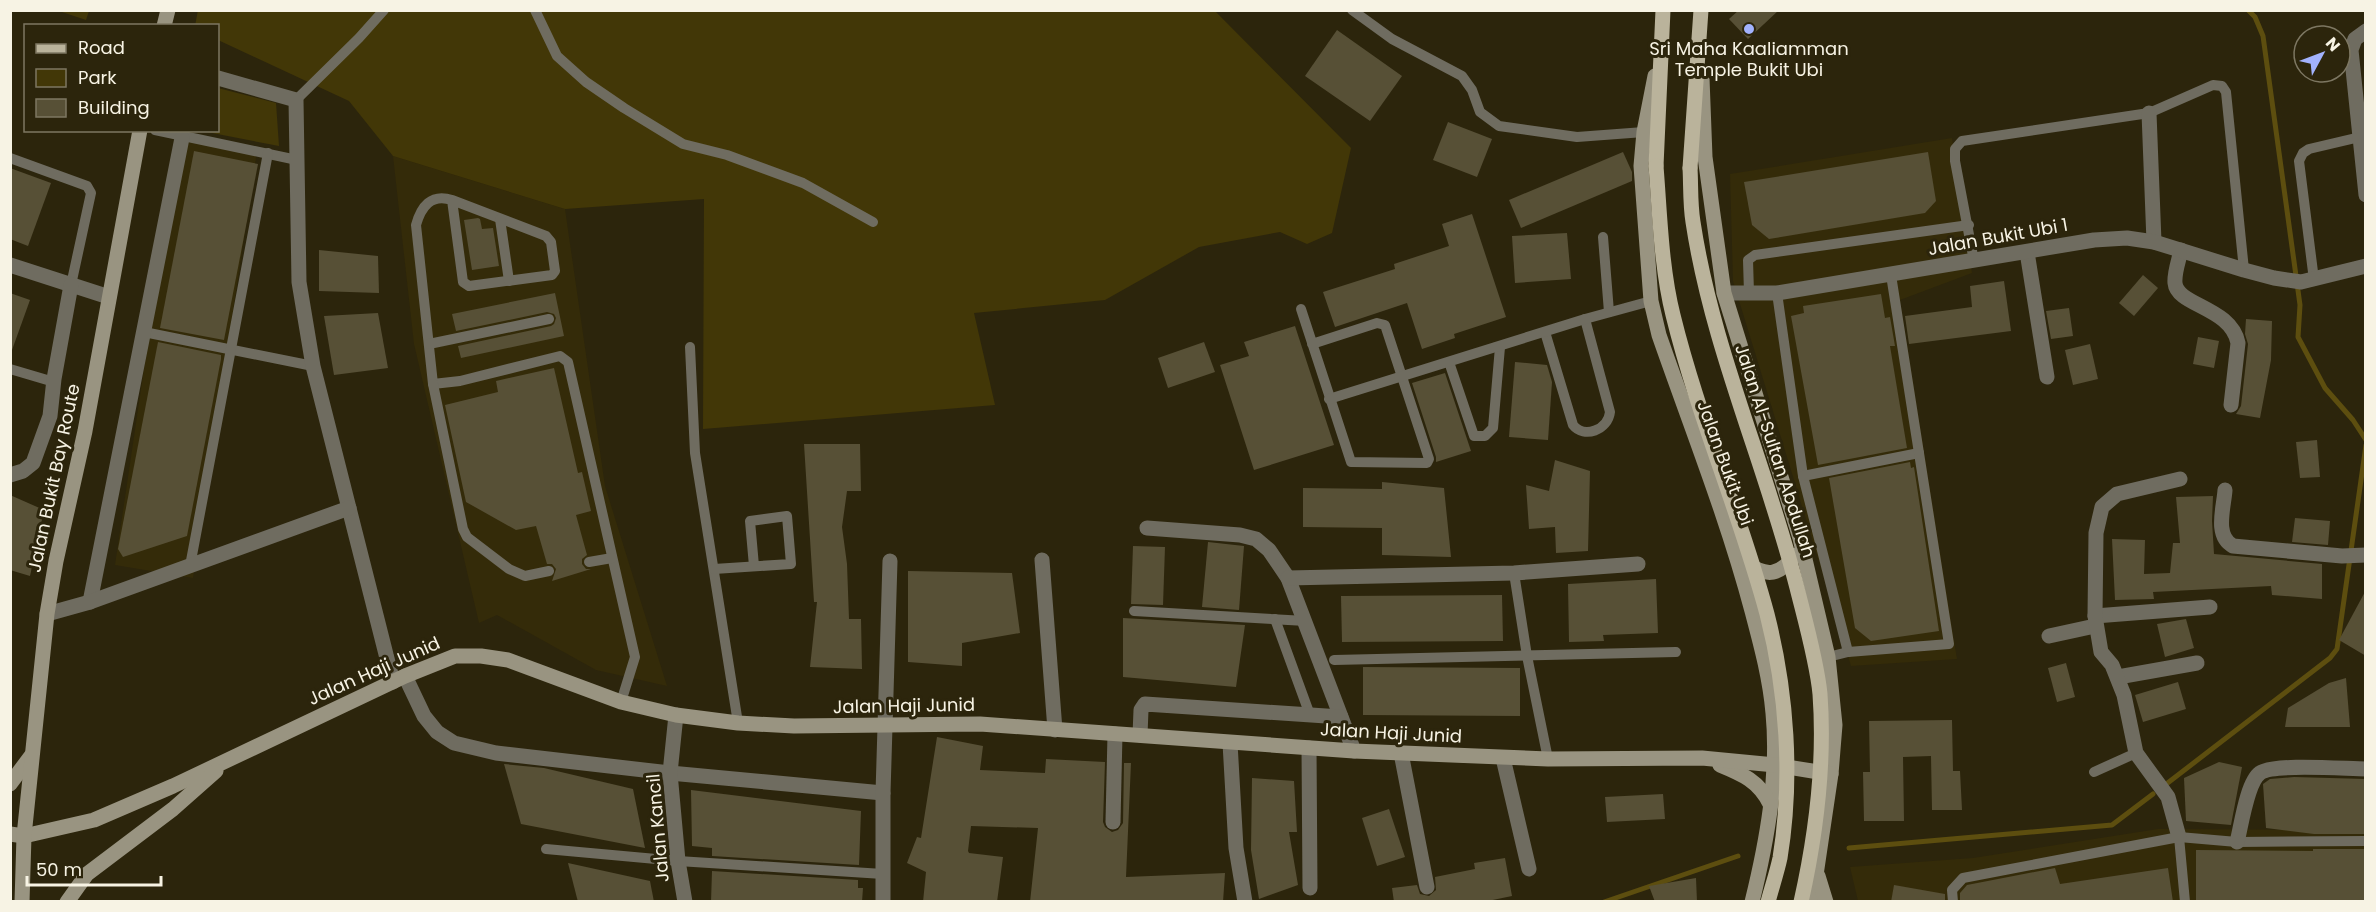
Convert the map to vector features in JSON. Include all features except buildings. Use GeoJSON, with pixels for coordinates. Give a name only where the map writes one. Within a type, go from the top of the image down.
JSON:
{"type":"FeatureCollection","features":[{"type":"Feature","properties":{"kind":"main road"},"geometry":{"type":"LineString","coordinates":[[1663,10],[1656,166],[1664,255],[1673,313],[1702,416],[1767,615],[1782,689],[1787,778],[1780,859],[1768,902]]}},
{"type":"Feature","properties":{"kind":"main road","name":"Jalan Al-Sultan Abdullah"},"geometry":{"type":"LineString","coordinates":[[1701,10],[1690,168],[1693,219],[1705,288],[1729,376],[1787,548],[1820,692],[1821,752],[1811,858],[1801,902]]}},
{"type":"Feature","properties":{"kind":"street"},"geometry":{"type":"LineString","coordinates":[[2366,31],[2355,39],[2351,50],[2366,195]]}},
{"type":"Feature","properties":{"kind":"street","name":"Jalan Bukit Ubi"},"geometry":{"type":"LineString","coordinates":[[1663,38],[1644,132],[1641,166],[1651,301],[1659,335],[1737,554],[1768,674],[1774,714],[1775,765],[1752,902]]}},
{"type":"Feature","properties":{"kind":"street"},"geometry":{"type":"LineString","coordinates":[[1700,39],[1705,157],[1725,293],[1800,538],[1828,657],[1835,725],[1831,774],[1812,902]]}},
{"type":"Feature","properties":{"kind":"street"},"geometry":{"type":"LineString","coordinates":[[219,78],[296,100],[299,282],[313,366],[349,508],[399,680],[437,732],[454,743],[496,753],[670,773],[883,793]]}},
{"type":"Feature","properties":{"kind":"street"},"geometry":{"type":"LineString","coordinates":[[2149,113],[2154,242]]}},
{"type":"Feature","properties":{"kind":"street","name":"Jalan Bukit Bay Route"},"geometry":{"type":"LineString","coordinates":[[22,902],[17,835],[31,756],[47,614],[56,561],[85,431],[140,132]]}},
{"type":"Feature","properties":{"kind":"street"},"geometry":{"type":"LineString","coordinates":[[90,602],[182,138]]}},
{"type":"Feature","properties":{"kind":"street","name":"Jalan Bukit Ubi 1"},"geometry":{"type":"LineString","coordinates":[[1725,293],[1777,293],[2094,240],[2127,238],[2154,242],[2274,278],[2308,281]]}},
{"type":"Feature","properties":{"kind":"street"},"geometry":{"type":"LineString","coordinates":[[2181,250],[2175,281],[2180,294],[2220,316],[2236,333],[2238,342],[2231,405]]}},
{"type":"Feature","properties":{"kind":"street"},"geometry":{"type":"LineString","coordinates":[[2027,252],[2047,377]]}},
{"type":"Feature","properties":{"kind":"street"},"geometry":{"type":"LineString","coordinates":[[10,265],[109,297]]}},
{"type":"Feature","properties":{"kind":"street"},"geometry":{"type":"LineString","coordinates":[[2308,281],[2366,266]]}},
{"type":"Feature","properties":{"kind":"street"},"geometry":{"type":"LineString","coordinates":[[10,475],[23,471],[33,463],[50,416],[71,285]]}},
{"type":"Feature","properties":{"kind":"street"},"geometry":{"type":"LineString","coordinates":[[2179,837],[2168,797],[2136,753],[2124,695],[2112,665],[2101,652],[2095,621],[2096,533],[2102,507],[2117,494],[2180,479]]}},
{"type":"Feature","properties":{"kind":"street"},"geometry":{"type":"LineString","coordinates":[[2225,490],[2221,534],[2225,542],[2233,546],[2342,556],[2365,555]]}},
{"type":"Feature","properties":{"kind":"street"},"geometry":{"type":"LineString","coordinates":[[47,614],[90,602],[349,508]]}},
{"type":"Feature","properties":{"kind":"street"},"geometry":{"type":"LineString","coordinates":[[1147,528],[1240,535],[1256,539],[1269,550],[1288,578],[1354,751]]}},
{"type":"Feature","properties":{"kind":"street"},"geometry":{"type":"LineString","coordinates":[[1737,554],[1757,570],[1771,574],[1784,568],[1796,555],[1800,538]]}},
{"type":"Feature","properties":{"kind":"street"},"geometry":{"type":"LineString","coordinates":[[1042,560],[1055,730]]}},
{"type":"Feature","properties":{"kind":"street"},"geometry":{"type":"LineString","coordinates":[[883,902],[883,793],[890,561]]}},
{"type":"Feature","properties":{"kind":"street"},"geometry":{"type":"LineString","coordinates":[[1288,578],[1514,573],[1638,564]]}},
{"type":"Feature","properties":{"kind":"street"},"geometry":{"type":"LineString","coordinates":[[2049,636],[2095,621],[2210,607]]}},
{"type":"Feature","properties":{"kind":"street","name":"Jalan Haji Junid"},"geometry":{"type":"LineString","coordinates":[[17,835],[94,820],[455,656],[481,656],[508,660],[621,702],[676,716],[738,723],[795,726],[980,724],[1354,751],[1548,759],[1702,758],[1775,765],[1831,774]]}},
{"type":"Feature","properties":{"kind":"street"},"geometry":{"type":"LineString","coordinates":[[2118,677],[2197,663]]}},
{"type":"Feature","properties":{"kind":"street"},"geometry":{"type":"LineString","coordinates":[[1140,735],[1141,710],[1145,704],[1341,717]]}},
{"type":"Feature","properties":{"kind":"street","name":"Jalan Kancil"},"geometry":{"type":"LineString","coordinates":[[676,716],[670,773],[678,861],[685,902]]}},
{"type":"Feature","properties":{"kind":"street"},"geometry":{"type":"LineString","coordinates":[[1113,822],[1115,734]]}},
{"type":"Feature","properties":{"kind":"street"},"geometry":{"type":"LineString","coordinates":[[1230,743],[1236,848],[1245,902]]}},
{"type":"Feature","properties":{"kind":"street"},"geometry":{"type":"LineString","coordinates":[[1309,748],[1310,888]]}},
{"type":"Feature","properties":{"kind":"street"},"geometry":{"type":"LineString","coordinates":[[1401,753],[1427,887]]}},
{"type":"Feature","properties":{"kind":"street"},"geometry":{"type":"LineString","coordinates":[[10,784],[31,756]]}},
{"type":"Feature","properties":{"kind":"street"},"geometry":{"type":"LineString","coordinates":[[1503,758],[1529,869]]}},
{"type":"Feature","properties":{"kind":"street"},"geometry":{"type":"LineString","coordinates":[[1702,758],[1749,778],[1764,791],[1770,804]]}},
{"type":"Feature","properties":{"kind":"street"},"geometry":{"type":"LineString","coordinates":[[67,902],[87,874],[173,809],[230,759]]}},
{"type":"Feature","properties":{"kind":"street"},"geometry":{"type":"LineString","coordinates":[[2237,843],[2252,783],[2260,772],[2274,768],[2366,769]]}},
{"type":"Feature","properties":{"kind":"street"},"geometry":{"type":"LineString","coordinates":[[1818,873],[1826,902]]}},
{"type":"Feature","properties":{"kind":"lane"},"geometry":{"type":"LineString","coordinates":[[296,100],[384,10]]}},
{"type":"Feature","properties":{"kind":"lane"},"geometry":{"type":"LineString","coordinates":[[535,10],[557,56],[586,82],[624,108],[684,144],[727,155],[803,183],[873,222]]}},
{"type":"Feature","properties":{"kind":"lane"},"geometry":{"type":"LineString","coordinates":[[1352,10],[1392,39],[1462,76],[1472,90],[1479,112],[1499,126],[1577,137],[1644,132]]}},
{"type":"Feature","properties":{"kind":"lane"},"geometry":{"type":"LineString","coordinates":[[1974,261],[1969,225],[1955,161],[1955,149],[1962,141],[2149,113],[2213,85],[2222,86],[2226,92],[2244,270]]}},
{"type":"Feature","properties":{"kind":"lane"},"geometry":{"type":"LineString","coordinates":[[162,132],[297,160]]}},
{"type":"Feature","properties":{"kind":"lane"},"geometry":{"type":"LineString","coordinates":[[2308,281],[2299,161],[2303,153],[2309,149],[2360,137]]}},
{"type":"Feature","properties":{"kind":"lane"},"geometry":{"type":"LineString","coordinates":[[190,566],[268,153]]}},
{"type":"Feature","properties":{"kind":"lane"},"geometry":{"type":"LineString","coordinates":[[10,158],[90,189],[71,285]]}},
{"type":"Feature","properties":{"kind":"lane"},"geometry":{"type":"LineString","coordinates":[[452,200],[463,282],[469,286],[552,275],[555,271],[551,242],[546,236],[500,219],[452,200],[443,197],[433,199],[419,214],[416,225],[432,384],[463,529],[467,537],[509,569],[525,576],[549,571]]}},
{"type":"Feature","properties":{"kind":"lane"},"geometry":{"type":"LineString","coordinates":[[500,219],[509,281]]}},
{"type":"Feature","properties":{"kind":"lane"},"geometry":{"type":"LineString","coordinates":[[1749,293],[1747,265],[1748,260],[1755,255],[1969,225]]}},
{"type":"Feature","properties":{"kind":"lane"},"geometry":{"type":"LineString","coordinates":[[1603,237],[1609,312]]}},
{"type":"Feature","properties":{"kind":"lane"},"geometry":{"type":"LineString","coordinates":[[1828,657],[1848,652],[1949,644],[1891,275]]}},
{"type":"Feature","properties":{"kind":"lane"},"geometry":{"type":"LineString","coordinates":[[1777,293],[1803,476],[1848,652]]}},
{"type":"Feature","properties":{"kind":"lane"},"geometry":{"type":"LineString","coordinates":[[1329,399],[1585,319],[1651,301]]}},
{"type":"Feature","properties":{"kind":"lane"},"geometry":{"type":"LineString","coordinates":[[1301,309],[1329,399],[1351,462],[1427,463],[1429,459],[1384,325],[1377,323],[1312,344]]}},
{"type":"Feature","properties":{"kind":"lane"},"geometry":{"type":"LineString","coordinates":[[1545,332],[1573,424],[1578,431],[1586,433],[1604,426],[1609,420],[1610,412],[1585,319]]}},
{"type":"Feature","properties":{"kind":"lane"},"geometry":{"type":"LineString","coordinates":[[429,344],[549,320]]}},
{"type":"Feature","properties":{"kind":"lane"},"geometry":{"type":"LineString","coordinates":[[144,332],[313,366]]}},
{"type":"Feature","properties":{"kind":"lane"},"geometry":{"type":"LineString","coordinates":[[690,347],[695,453],[738,723]]}},
{"type":"Feature","properties":{"kind":"lane"},"geometry":{"type":"LineString","coordinates":[[1449,362],[1474,436],[1485,436],[1493,428],[1500,347]]}},
{"type":"Feature","properties":{"kind":"lane"},"geometry":{"type":"LineString","coordinates":[[432,384],[460,381],[560,356],[568,362],[635,657],[621,702]]}},
{"type":"Feature","properties":{"kind":"lane"},"geometry":{"type":"LineString","coordinates":[[10,369],[54,382]]}},
{"type":"Feature","properties":{"kind":"lane"},"geometry":{"type":"LineString","coordinates":[[1803,476],[1919,453]]}},
{"type":"Feature","properties":{"kind":"lane"},"geometry":{"type":"LineString","coordinates":[[714,569],[754,566],[792,562],[787,516],[750,521],[754,566]]}},
{"type":"Feature","properties":{"kind":"lane"},"geometry":{"type":"LineString","coordinates":[[590,562],[612,558]]}},
{"type":"Feature","properties":{"kind":"lane"},"geometry":{"type":"LineString","coordinates":[[1514,573],[1527,656],[1548,759]]}},
{"type":"Feature","properties":{"kind":"lane"},"geometry":{"type":"LineString","coordinates":[[1134,610],[1306,621]]}},
{"type":"Feature","properties":{"kind":"lane"},"geometry":{"type":"LineString","coordinates":[[1275,619],[1310,715]]}},
{"type":"Feature","properties":{"kind":"lane"},"geometry":{"type":"LineString","coordinates":[[1334,660],[1676,652]]}},
{"type":"Feature","properties":{"kind":"lane"},"geometry":{"type":"LineString","coordinates":[[2094,772],[2136,753]]}},
{"type":"Feature","properties":{"kind":"lane"},"geometry":{"type":"LineString","coordinates":[[2179,837],[2184,902]]}},
{"type":"Feature","properties":{"kind":"lane"},"geometry":{"type":"LineString","coordinates":[[1953,902],[1952,890],[1963,878],[2179,837],[2237,843],[2366,841]]}},
{"type":"Feature","properties":{"kind":"lane"},"geometry":{"type":"LineString","coordinates":[[546,849],[678,861],[883,874]]}},
{"type":"Feature","properties":{"kind":"shaded area"},"geometry":{"type":"Polygon","coordinates":[[[1952,138],[1972,273],[1900,300],[1957,659],[1851,666],[1733,281],[1730,174],[1952,138]]]}},
{"type":"Feature","properties":{"kind":"shaded area"},"geometry":{"type":"Polygon","coordinates":[[[178,139],[257,151],[193,578],[115,565],[178,139]]]}},
{"type":"Feature","properties":{"kind":"shaded area"},"geometry":{"type":"Polygon","coordinates":[[[393,156],[565,209],[605,486],[667,686],[596,670],[497,615],[479,623],[414,344],[393,156]]]}},
{"type":"Feature","properties":{"kind":"shaded area"},"geometry":{"type":"Polygon","coordinates":[[[2158,829],[2365,830],[2365,901],[1858,901],[1850,867],[1973,858],[2158,829]]]}},
{"type":"Feature","properties":{"kind":"green space"},"geometry":{"type":"Polygon","coordinates":[[[198,10],[1215,11],[1351,148],[1332,233],[1307,244],[1280,232],[1199,247],[1105,300],[974,313],[995,405],[703,429],[704,199],[565,209],[393,156],[349,101],[219,40],[219,24],[195,24],[198,10]]]}},
{"type":"Feature","properties":{"kind":"green space"},"geometry":{"type":"Polygon","coordinates":[[[59,11],[89,11],[86,20],[59,11]]]}},
{"type":"Feature","properties":{"kind":"green space"},"geometry":{"type":"Polygon","coordinates":[[[219,88],[276,103],[279,146],[207,132],[219,132],[219,88]]]}},
{"type":"Feature","properties":{"kind":"waterway"},"geometry":{"type":"LineString","coordinates":[[2248,10],[2255,17],[2263,36],[2300,305],[2298,337],[2325,388],[2353,420],[2366,440]]}},
{"type":"Feature","properties":{"kind":"waterway"},"geometry":{"type":"LineString","coordinates":[[2165,785],[2330,658],[2337,649],[2366,445]]}},
{"type":"Feature","properties":{"kind":"waterway"},"geometry":{"type":"LineString","coordinates":[[1849,848],[2112,825],[2153,794]]}},
{"type":"Feature","properties":{"kind":"waterway"},"geometry":{"type":"LineString","coordinates":[[1604,902],[1738,856]]}},
{"type":"Feature","properties":{"kind":"place","name":"Sri Maha Kaaliamman Temple Bukit Ubi"},"geometry":{"type":"Point","coordinates":[1749,29]}}]}
